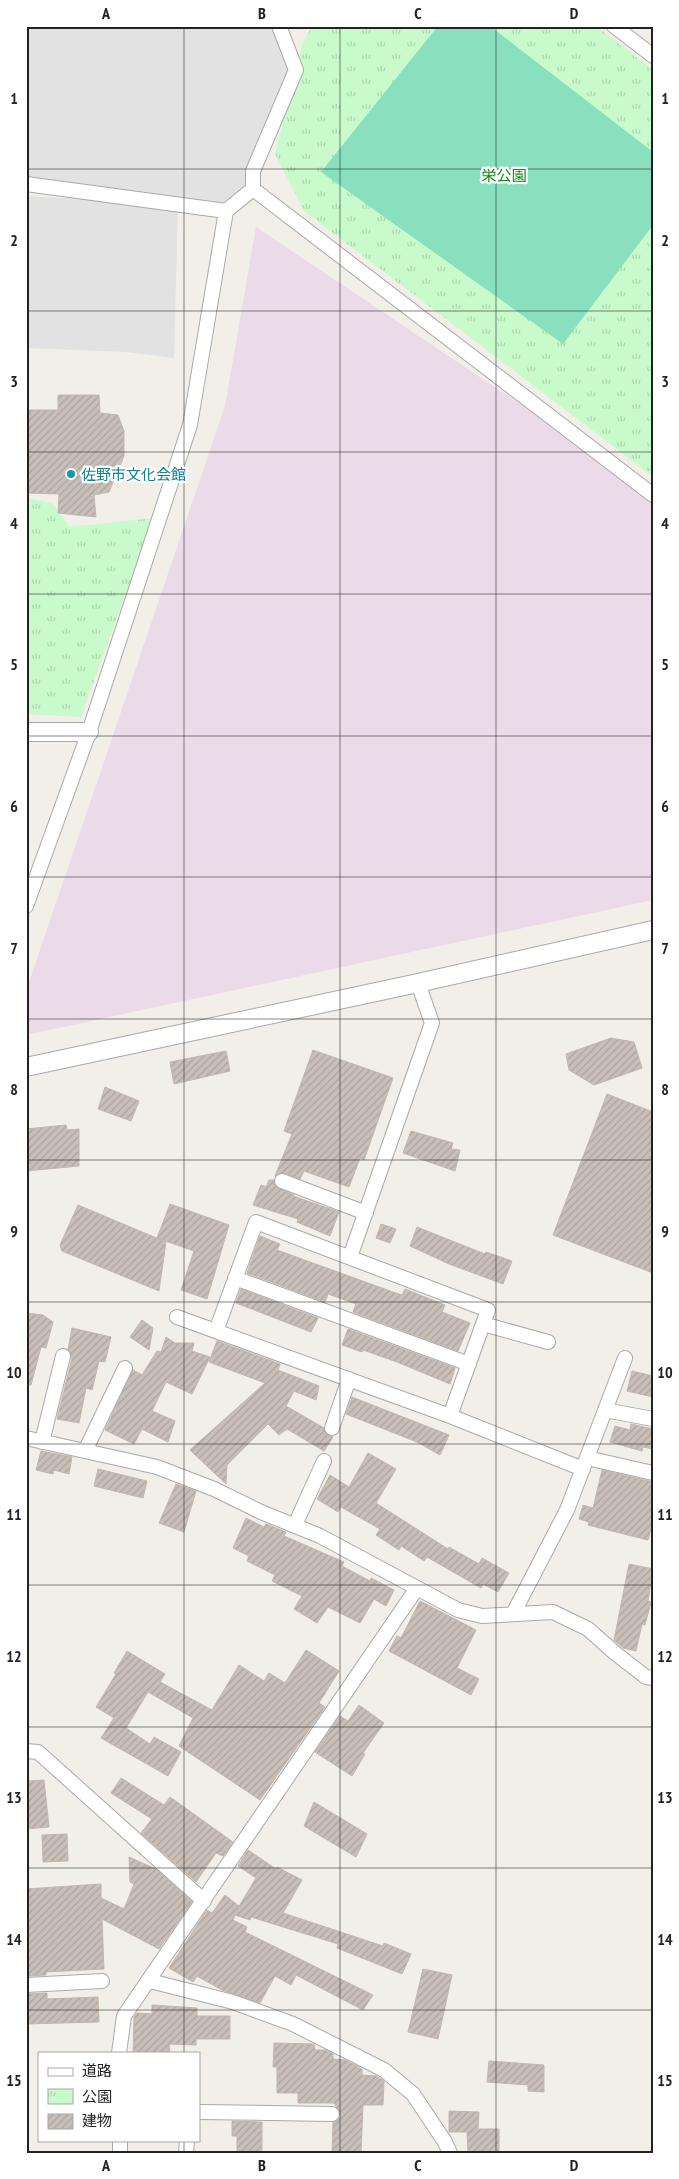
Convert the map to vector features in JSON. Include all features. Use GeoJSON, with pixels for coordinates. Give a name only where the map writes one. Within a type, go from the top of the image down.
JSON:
{"type":"FeatureCollection","features":[{"type":"Feature","properties":{"kind":"street"},"geometry":{"type":"LineString","coordinates":[[26,906],[89,732],[190,425],[226,211],[253,188],[253,172],[296,70],[279,26]]}},
{"type":"Feature","properties":{"kind":"street"},"geometry":{"type":"LineString","coordinates":[[614,26],[653,56]]}},
{"type":"Feature","properties":{"kind":"street"},"geometry":{"type":"LineString","coordinates":[[26,184],[226,211]]}},
{"type":"Feature","properties":{"kind":"street"},"geometry":{"type":"LineString","coordinates":[[253,188],[653,495]]}},
{"type":"Feature","properties":{"kind":"street"},"geometry":{"type":"LineString","coordinates":[[26,732],[89,732]]}},
{"type":"Feature","properties":{"kind":"street"},"geometry":{"type":"LineString","coordinates":[[26,1067],[418,983],[653,930]]}},
{"type":"Feature","properties":{"kind":"street"},"geometry":{"type":"LineString","coordinates":[[350,1257],[432,1023],[418,983]]}},
{"type":"Feature","properties":{"kind":"street"},"geometry":{"type":"LineString","coordinates":[[282,1181],[366,1213]]}},
{"type":"Feature","properties":{"kind":"street"},"geometry":{"type":"LineString","coordinates":[[216,1331],[256,1222],[488,1310],[450,1416]]}},
{"type":"Feature","properties":{"kind":"street"},"geometry":{"type":"LineString","coordinates":[[235,1278],[469,1364]]}},
{"type":"Feature","properties":{"kind":"street"},"geometry":{"type":"LineString","coordinates":[[177,1317],[585,1464],[653,1473]]}},
{"type":"Feature","properties":{"kind":"street"},"geometry":{"type":"LineString","coordinates":[[483,1324],[548,1342]]}},
{"type":"Feature","properties":{"kind":"street"},"geometry":{"type":"LineString","coordinates":[[42,1442],[63,1356]]}},
{"type":"Feature","properties":{"kind":"street"},"geometry":{"type":"LineString","coordinates":[[513,1614],[567,1510],[625,1358]]}},
{"type":"Feature","properties":{"kind":"street"},"geometry":{"type":"LineString","coordinates":[[85,1451],[125,1368]]}},
{"type":"Feature","properties":{"kind":"street"},"geometry":{"type":"LineString","coordinates":[[332,1428],[349,1379]]}},
{"type":"Feature","properties":{"kind":"street"},"geometry":{"type":"LineString","coordinates":[[606,1410],[653,1419]]}},
{"type":"Feature","properties":{"kind":"street"},"geometry":{"type":"LineString","coordinates":[[26,1438],[157,1467],[214,1489],[261,1512],[320,1536],[458,1610],[482,1616],[553,1612],[588,1629],[638,1671],[646,1677],[653,1678]]}},
{"type":"Feature","properties":{"kind":"street"},"geometry":{"type":"LineString","coordinates":[[295,1525],[324,1461]]}},
{"type":"Feature","properties":{"kind":"street"},"geometry":{"type":"LineString","coordinates":[[120,2052],[124,2016],[150,1981],[416,1588]]}},
{"type":"Feature","properties":{"kind":"street"},"geometry":{"type":"LineString","coordinates":[[26,1751],[38,1752],[204,1901]]}},
{"type":"Feature","properties":{"kind":"street"},"geometry":{"type":"LineString","coordinates":[[26,1985],[102,1981]]}},
{"type":"Feature","properties":{"kind":"street"},"geometry":{"type":"LineString","coordinates":[[150,1981],[233,2002],[293,2024],[384,2070],[414,2094],[450,2153]]}},
{"type":"Feature","properties":{"kind":"street"},"geometry":{"type":"LineString","coordinates":[[200,2112],[332,2114]]}},
{"type":"Feature","properties":{"kind":"shaded area"},"geometry":{"type":"Polygon","coordinates":[[[26,26],[279,26],[292,61],[253,189],[226,211],[178,205],[174,358],[127,352],[26,348],[26,196],[168,204],[26,184],[26,26]]]}},
{"type":"Feature","properties":{"kind":"shaded area"},"geometry":{"type":"Polygon","coordinates":[[[256,227],[653,493],[653,900],[26,1035],[26,991],[225,406],[256,227]]]}},
{"type":"Feature","properties":{"kind":"green space","name":"栄公園"},"geometry":{"type":"Polygon","coordinates":[[[312,26],[596,26],[653,70],[652,476],[304,211],[275,154],[302,45],[312,26]]]}},
{"type":"Feature","properties":{"kind":"green space"},"geometry":{"type":"Polygon","coordinates":[[[438,26],[490,26],[653,152],[653,225],[563,344],[321,172],[438,26]]]}},
{"type":"Feature","properties":{"kind":"green space"},"geometry":{"type":"Polygon","coordinates":[[[26,498],[52,503],[70,527],[153,518],[81,717],[26,714],[26,498]]]}},
{"type":"Feature","properties":{"kind":"building","name":"佐野市文化会館"},"geometry":{"type":"Polygon","coordinates":[[[58,395],[99,395],[100,413],[118,415],[124,431],[124,456],[109,492],[94,495],[96,517],[58,513],[59,494],[26,493],[26,410],[58,410],[58,395]]]}},
{"type":"Feature","properties":{"kind":"building"},"geometry":{"type":"Polygon","coordinates":[[[611,1038],[634,1042],[642,1068],[594,1085],[569,1070],[566,1054],[611,1038]]]}},
{"type":"Feature","properties":{"kind":"building"},"geometry":{"type":"Polygon","coordinates":[[[313,1050],[393,1078],[364,1160],[360,1158],[349,1187],[304,1171],[300,1179],[285,1173],[275,1176],[292,1134],[284,1131],[313,1050]]]}},
{"type":"Feature","properties":{"kind":"building"},"geometry":{"type":"Polygon","coordinates":[[[226,1051],[230,1071],[174,1084],[170,1062],[226,1051]]]}},
{"type":"Feature","properties":{"kind":"building"},"geometry":{"type":"Polygon","coordinates":[[[105,1087],[139,1101],[131,1121],[98,1109],[105,1087]]]}},
{"type":"Feature","properties":{"kind":"building"},"geometry":{"type":"Polygon","coordinates":[[[607,1094],[653,1112],[653,1273],[553,1235],[607,1094]]]}},
{"type":"Feature","properties":{"kind":"building"},"geometry":{"type":"Polygon","coordinates":[[[66,1125],[67,1130],[79,1129],[79,1166],[26,1171],[26,1129],[66,1125]]]}},
{"type":"Feature","properties":{"kind":"building"},"geometry":{"type":"Polygon","coordinates":[[[411,1131],[453,1143],[451,1149],[460,1150],[455,1171],[403,1153],[411,1131]]]}},
{"type":"Feature","properties":{"kind":"building"},"geometry":{"type":"Polygon","coordinates":[[[269,1180],[274,1180],[276,1187],[293,1196],[339,1212],[330,1236],[297,1222],[298,1219],[253,1205],[261,1185],[266,1187],[269,1180]]]}},
{"type":"Feature","properties":{"kind":"building"},"geometry":{"type":"Polygon","coordinates":[[[170,1204],[229,1225],[207,1299],[181,1290],[194,1251],[157,1238],[170,1204]]]}},
{"type":"Feature","properties":{"kind":"building"},"geometry":{"type":"Polygon","coordinates":[[[78,1205],[166,1242],[159,1291],[62,1251],[60,1245],[78,1205]]]}},
{"type":"Feature","properties":{"kind":"building"},"geometry":{"type":"Polygon","coordinates":[[[381,1224],[396,1229],[390,1243],[376,1238],[381,1224]]]}},
{"type":"Feature","properties":{"kind":"building"},"geometry":{"type":"Polygon","coordinates":[[[417,1227],[485,1254],[486,1252],[512,1261],[503,1284],[449,1264],[410,1246],[417,1227]]]}},
{"type":"Feature","properties":{"kind":"building"},"geometry":{"type":"Polygon","coordinates":[[[260,1236],[280,1244],[277,1250],[402,1295],[405,1289],[445,1305],[442,1312],[470,1323],[458,1351],[353,1312],[356,1304],[328,1294],[325,1302],[247,1273],[260,1236]]]}},
{"type":"Feature","properties":{"kind":"building"},"geometry":{"type":"Polygon","coordinates":[[[241,1289],[318,1318],[311,1332],[236,1303],[241,1289]]]}},
{"type":"Feature","properties":{"kind":"building"},"geometry":{"type":"Polygon","coordinates":[[[26,1313],[43,1315],[53,1322],[46,1348],[41,1347],[31,1385],[26,1384],[26,1313]]]}},
{"type":"Feature","properties":{"kind":"building"},"geometry":{"type":"Polygon","coordinates":[[[142,1320],[153,1328],[149,1350],[130,1337],[142,1320]]]}},
{"type":"Feature","properties":{"kind":"building"},"geometry":{"type":"Polygon","coordinates":[[[72,1328],[111,1337],[105,1362],[99,1361],[92,1390],[86,1388],[79,1423],[57,1419],[72,1358],[68,1349],[72,1328]]]}},
{"type":"Feature","properties":{"kind":"building"},"geometry":{"type":"Polygon","coordinates":[[[348,1329],[455,1368],[450,1384],[397,1362],[342,1345],[348,1329]]]}},
{"type":"Feature","properties":{"kind":"building"},"geometry":{"type":"Polygon","coordinates":[[[166,1337],[175,1343],[194,1343],[192,1351],[210,1357],[192,1394],[166,1382],[152,1411],[175,1421],[168,1442],[142,1429],[134,1444],[105,1430],[133,1370],[142,1375],[157,1351],[161,1352],[166,1337]]]}},
{"type":"Feature","properties":{"kind":"building"},"geometry":{"type":"Polygon","coordinates":[[[217,1341],[280,1364],[278,1370],[319,1386],[316,1400],[294,1391],[286,1406],[324,1428],[326,1434],[333,1437],[324,1451],[287,1429],[279,1435],[268,1424],[227,1465],[226,1484],[190,1450],[265,1383],[209,1362],[217,1341]]]}},
{"type":"Feature","properties":{"kind":"building"},"geometry":{"type":"Polygon","coordinates":[[[632,1371],[653,1376],[653,1397],[627,1391],[632,1371]]]}},
{"type":"Feature","properties":{"kind":"building"},"geometry":{"type":"Polygon","coordinates":[[[352,1397],[449,1435],[440,1455],[417,1442],[346,1414],[352,1397]]]}},
{"type":"Feature","properties":{"kind":"building"},"geometry":{"type":"Polygon","coordinates":[[[631,1424],[653,1429],[653,1449],[643,1447],[642,1451],[610,1442],[615,1426],[630,1430],[631,1424]]]}},
{"type":"Feature","properties":{"kind":"building"},"geometry":{"type":"Polygon","coordinates":[[[41,1451],[72,1457],[69,1474],[54,1470],[53,1474],[36,1470],[41,1451]]]}},
{"type":"Feature","properties":{"kind":"building"},"geometry":{"type":"Polygon","coordinates":[[[368,1453],[396,1469],[376,1503],[448,1549],[449,1547],[479,1564],[482,1558],[509,1573],[498,1592],[483,1584],[481,1588],[427,1557],[424,1561],[401,1546],[399,1550],[376,1535],[380,1529],[341,1507],[338,1512],[317,1499],[330,1475],[349,1487],[368,1453]]]}},
{"type":"Feature","properties":{"kind":"building"},"geometry":{"type":"Polygon","coordinates":[[[98,1469],[147,1481],[143,1498],[94,1486],[98,1469]]]}},
{"type":"Feature","properties":{"kind":"building"},"geometry":{"type":"Polygon","coordinates":[[[602,1470],[653,1482],[653,1521],[648,1540],[588,1525],[589,1522],[579,1519],[583,1505],[593,1508],[602,1470]]]}},
{"type":"Feature","properties":{"kind":"building"},"geometry":{"type":"Polygon","coordinates":[[[176,1484],[196,1491],[184,1532],[159,1523],[176,1484]]]}},
{"type":"Feature","properties":{"kind":"building"},"geometry":{"type":"Polygon","coordinates":[[[246,1518],[264,1527],[266,1524],[286,1532],[284,1536],[344,1562],[342,1566],[370,1581],[371,1578],[394,1590],[386,1606],[374,1599],[360,1623],[328,1607],[317,1623],[294,1609],[302,1596],[272,1581],[275,1575],[247,1561],[249,1556],[233,1548],[246,1518]]]}},
{"type":"Feature","properties":{"kind":"building"},"geometry":{"type":"Polygon","coordinates":[[[629,1564],[653,1569],[648,1601],[651,1602],[645,1625],[642,1624],[636,1651],[623,1648],[614,1640],[629,1564]]]}},
{"type":"Feature","properties":{"kind":"building"},"geometry":{"type":"Polygon","coordinates":[[[420,1601],[476,1630],[457,1668],[479,1679],[471,1695],[389,1651],[397,1636],[401,1638],[420,1601]]]}},
{"type":"Feature","properties":{"kind":"building"},"geometry":{"type":"Polygon","coordinates":[[[306,1650],[339,1671],[319,1703],[325,1707],[260,1800],[179,1746],[193,1718],[148,1692],[126,1728],[150,1744],[154,1737],[181,1752],[168,1776],[101,1738],[114,1718],[96,1707],[116,1674],[114,1673],[127,1651],[165,1674],[160,1682],[212,1710],[239,1665],[264,1681],[269,1673],[285,1683],[306,1650]]]}},
{"type":"Feature","properties":{"kind":"building"},"geometry":{"type":"Polygon","coordinates":[[[359,1705],[384,1723],[363,1753],[365,1754],[352,1776],[315,1752],[340,1716],[348,1721],[359,1705]]]}},
{"type":"Feature","properties":{"kind":"building"},"geometry":{"type":"Polygon","coordinates":[[[121,1778],[164,1805],[170,1797],[233,1842],[223,1856],[216,1853],[196,1882],[141,1833],[152,1819],[111,1793],[121,1778]]]}},
{"type":"Feature","properties":{"kind":"building"},"geometry":{"type":"Polygon","coordinates":[[[44,1780],[49,1827],[26,1829],[28,1781],[44,1780]]]}},
{"type":"Feature","properties":{"kind":"building"},"geometry":{"type":"Polygon","coordinates":[[[314,1802],[367,1834],[356,1857],[304,1826],[314,1802]]]}},
{"type":"Feature","properties":{"kind":"building"},"geometry":{"type":"Polygon","coordinates":[[[67,1834],[68,1861],[43,1862],[42,1835],[67,1834]]]}},
{"type":"Feature","properties":{"kind":"building"},"geometry":{"type":"Polygon","coordinates":[[[248,1850],[276,1869],[277,1867],[302,1880],[283,1913],[383,1946],[384,1943],[411,1954],[402,1974],[337,1948],[338,1944],[251,1917],[250,1920],[235,1915],[233,1920],[247,1927],[245,1932],[373,1995],[363,2010],[296,1975],[291,1985],[275,1976],[260,2003],[222,1990],[197,1976],[193,1982],[169,1968],[207,1910],[212,1913],[225,1895],[239,1906],[238,1908],[256,1878],[238,1866],[248,1850]]]}},
{"type":"Feature","properties":{"kind":"building"},"geometry":{"type":"Polygon","coordinates":[[[129,1857],[156,1869],[192,1902],[159,1949],[102,1919],[104,1969],[46,1972],[46,1975],[26,1976],[26,1889],[101,1884],[101,1898],[124,1909],[134,1884],[130,1882],[129,1857]]]}},
{"type":"Feature","properties":{"kind":"building"},"geometry":{"type":"Polygon","coordinates":[[[423,1969],[452,1975],[438,2039],[408,2032],[423,1969]]]}},
{"type":"Feature","properties":{"kind":"building"},"geometry":{"type":"Polygon","coordinates":[[[47,1993],[47,1999],[98,1997],[99,2022],[26,2024],[26,1994],[47,1993]]]}},
{"type":"Feature","properties":{"kind":"building"},"geometry":{"type":"Polygon","coordinates":[[[152,2005],[197,2008],[197,2016],[230,2016],[230,2039],[196,2039],[196,2045],[169,2044],[170,2052],[133,2052],[134,2017],[137,2013],[152,2014],[152,2005]]]}},
{"type":"Feature","properties":{"kind":"building"},"geometry":{"type":"Polygon","coordinates":[[[274,2043],[314,2044],[315,2050],[326,2050],[333,2054],[333,2059],[345,2060],[362,2069],[362,2075],[376,2076],[384,2081],[383,2105],[363,2105],[361,2153],[332,2153],[333,2122],[339,2119],[341,2115],[334,2103],[298,2103],[298,2093],[277,2093],[277,2067],[273,2067],[274,2043]]]}},
{"type":"Feature","properties":{"kind":"building"},"geometry":{"type":"Polygon","coordinates":[[[489,2061],[544,2065],[544,2092],[528,2091],[528,2085],[487,2082],[489,2061]]]}},
{"type":"Feature","properties":{"kind":"building"},"geometry":{"type":"Polygon","coordinates":[[[449,2111],[479,2112],[478,2129],[499,2129],[499,2153],[468,2153],[467,2132],[449,2132],[449,2111]]]}},
{"type":"Feature","properties":{"kind":"building"},"geometry":{"type":"Polygon","coordinates":[[[232,2121],[262,2122],[262,2153],[237,2153],[237,2136],[232,2136],[232,2121]]]}},
{"type":"Feature","properties":{"kind":"place","name":"佐野市文化会館"},"geometry":{"type":"Point","coordinates":[71,474]}}]}
